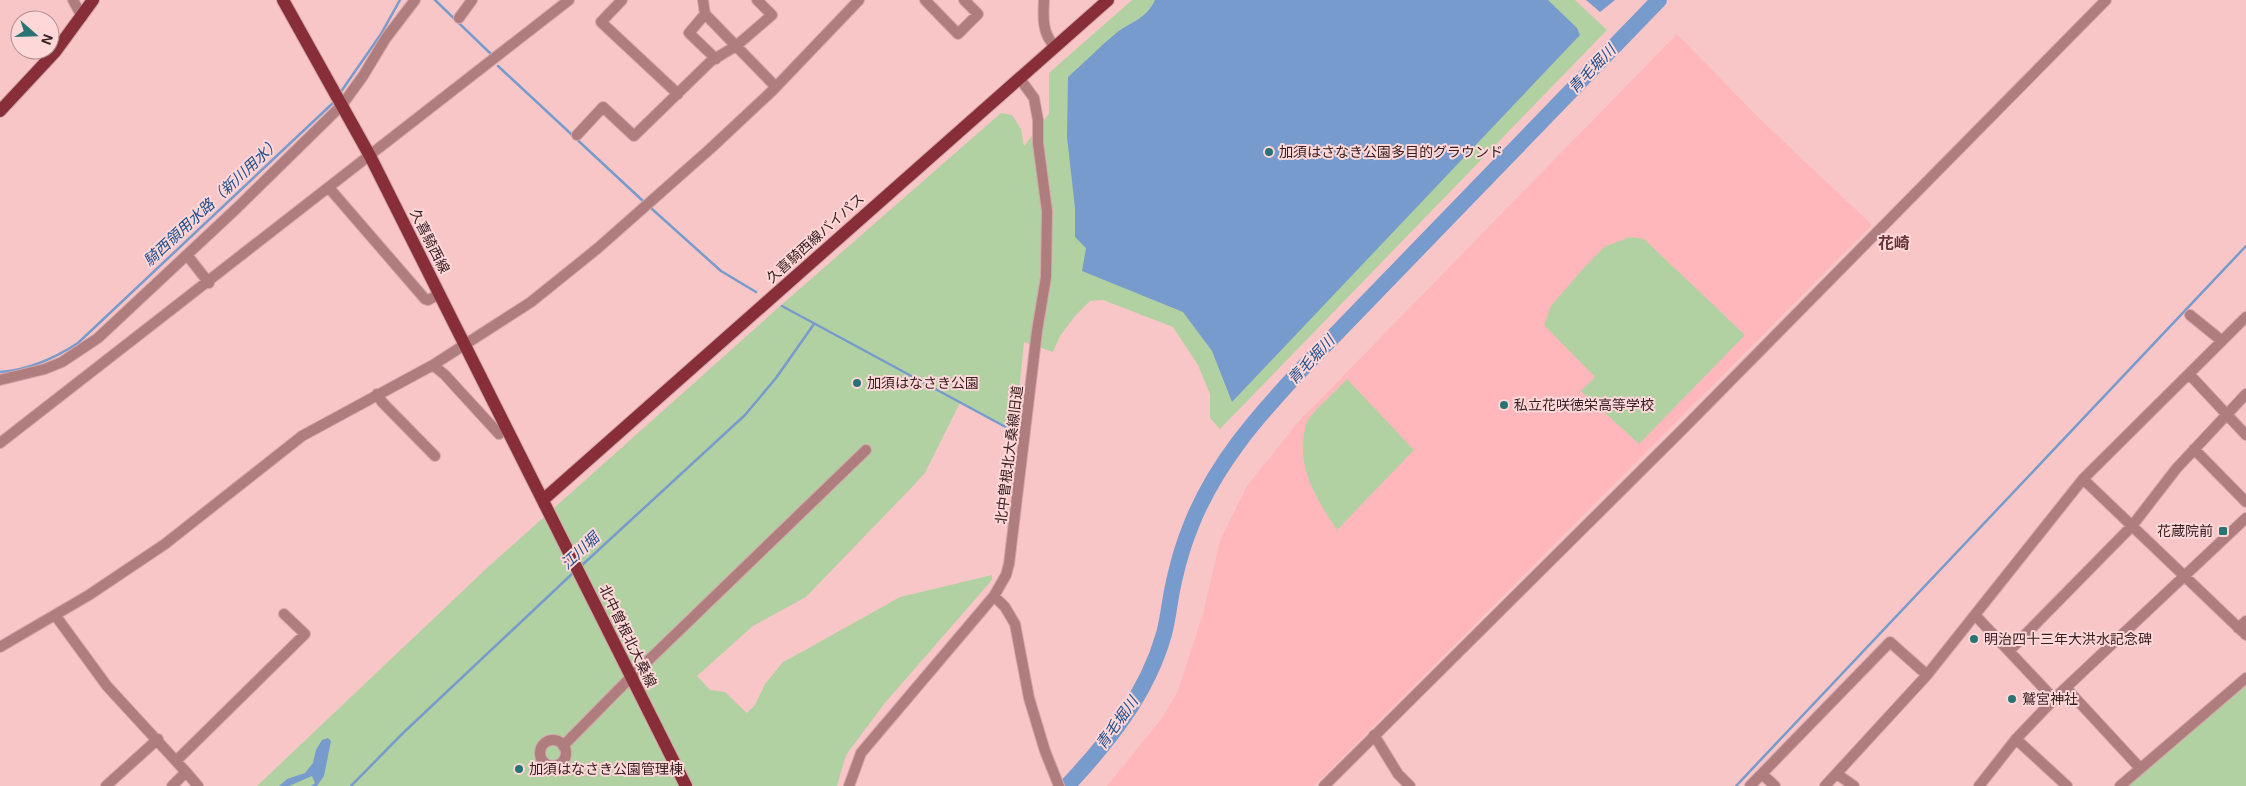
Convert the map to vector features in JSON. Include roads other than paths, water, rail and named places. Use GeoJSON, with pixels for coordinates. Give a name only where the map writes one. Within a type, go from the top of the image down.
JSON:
{"type":"FeatureCollection","features":[{"type":"Feature","properties":{"kind":"main road"},"geometry":{"type":"LineString","coordinates":[[0,111],[39,71],[82,16],[92,0]]}},
{"type":"Feature","properties":{"kind":"main road","name":"久喜騎西線"},"geometry":{"type":"LineString","coordinates":[[283,0],[370,156],[544,499]]}},
{"type":"Feature","properties":{"kind":"main road","name":"久喜騎西線バイパス"},"geometry":{"type":"LineString","coordinates":[[544,499],[1108,0]]}},
{"type":"Feature","properties":{"kind":"main road","name":"北中曽根北大桑線"},"geometry":{"type":"LineString","coordinates":[[544,499],[686,786]]}},
{"type":"Feature","properties":{"kind":"street"},"geometry":{"type":"LineString","coordinates":[[73,0],[82,16]]}},
{"type":"Feature","properties":{"kind":"street"},"geometry":{"type":"LineString","coordinates":[[0,380],[45,369],[77,353],[98,338],[342,105],[363,76],[386,38],[415,0]]}},
{"type":"Feature","properties":{"kind":"street"},"geometry":{"type":"LineString","coordinates":[[459,18],[472,0]]}},
{"type":"Feature","properties":{"kind":"street"},"geometry":{"type":"LineString","coordinates":[[0,443],[209,283],[569,0]]}},
{"type":"Feature","properties":{"kind":"street"},"geometry":{"type":"LineString","coordinates":[[622,0],[601,22],[678,94]]}},
{"type":"Feature","properties":{"kind":"street"},"geometry":{"type":"LineString","coordinates":[[703,0],[705,14],[776,87]]}},
{"type":"Feature","properties":{"kind":"street"},"geometry":{"type":"LineString","coordinates":[[577,135],[603,107],[634,136],[716,59],[736,46],[772,15],[757,0]]}},
{"type":"Feature","properties":{"kind":"street"},"geometry":{"type":"LineString","coordinates":[[0,647],[89,595],[166,544],[294,441],[317,426],[433,365],[524,307],[570,272],[710,149],[776,87],[859,0]]}},
{"type":"Feature","properties":{"kind":"street"},"geometry":{"type":"LineString","coordinates":[[924,0],[958,34],[978,14],[964,0]]}},
{"type":"Feature","properties":{"kind":"street"},"geometry":{"type":"LineString","coordinates":[[1044,0],[1044,28],[1047,39],[1055,47]]}},
{"type":"Feature","properties":{"kind":"street"},"geometry":{"type":"LineString","coordinates":[[1324,786],[1682,429],[2106,0]]}},
{"type":"Feature","properties":{"kind":"street"},"geometry":{"type":"LineString","coordinates":[[705,14],[689,34],[716,59]]}},
{"type":"Feature","properties":{"kind":"street","name":"北中曽根北大桑線旧道"},"geometry":{"type":"LineString","coordinates":[[849,786],[861,754],[994,596],[1006,575],[1009,564],[1037,331],[1046,277],[1047,211],[1038,143],[1038,120],[1034,98],[1020,79]]}},
{"type":"Feature","properties":{"kind":"street"},"geometry":{"type":"LineString","coordinates":[[330,188],[425,299],[428,300],[440,294]]}},
{"type":"Feature","properties":{"kind":"street"},"geometry":{"type":"LineString","coordinates":[[187,255],[209,283]]}},
{"type":"Feature","properties":{"kind":"street"},"geometry":{"type":"LineString","coordinates":[[2190,315],[2222,341]]}},
{"type":"Feature","properties":{"kind":"street"},"geometry":{"type":"LineString","coordinates":[[1826,786],[1927,675],[2083,479],[2246,317]]}},
{"type":"Feature","properties":{"kind":"street"},"geometry":{"type":"LineString","coordinates":[[433,365],[444,374],[498,434]]}},
{"type":"Feature","properties":{"kind":"street"},"geometry":{"type":"LineString","coordinates":[[2189,374],[2246,434]]}},
{"type":"Feature","properties":{"kind":"street"},"geometry":{"type":"LineString","coordinates":[[377,394],[382,402],[435,456]]}},
{"type":"Feature","properties":{"kind":"street"},"geometry":{"type":"LineString","coordinates":[[2009,651],[2132,526],[2194,449],[2246,394]]}},
{"type":"Feature","properties":{"kind":"street"},"geometry":{"type":"LineString","coordinates":[[2194,449],[2246,502]]}},
{"type":"Feature","properties":{"kind":"street"},"geometry":{"type":"LineString","coordinates":[[564,746],[631,678],[866,450]]}},
{"type":"Feature","properties":{"kind":"street"},"geometry":{"type":"LineString","coordinates":[[2083,479],[2185,575],[2242,624],[2246,636]]}},
{"type":"Feature","properties":{"kind":"street"},"geometry":{"type":"LineString","coordinates":[[1979,786],[2016,739],[2054,699],[2246,518]]}},
{"type":"Feature","properties":{"kind":"street"},"geometry":{"type":"LineString","coordinates":[[994,596],[1011,615],[1015,624],[1029,698],[1037,728],[1057,781]]}},
{"type":"Feature","properties":{"kind":"street"},"geometry":{"type":"LineString","coordinates":[[176,760],[306,634],[284,614]]}},
{"type":"Feature","properties":{"kind":"street"},"geometry":{"type":"LineString","coordinates":[[55,615],[107,686],[158,739],[198,786]]}},
{"type":"Feature","properties":{"kind":"street"},"geometry":{"type":"LineString","coordinates":[[1975,615],[2054,699]]}},
{"type":"Feature","properties":{"kind":"street"},"geometry":{"type":"LineString","coordinates":[[1750,786],[1890,642],[1927,675]]}},
{"type":"Feature","properties":{"kind":"street"},"geometry":{"type":"LineString","coordinates":[[2120,786],[2246,678]]}},
{"type":"Feature","properties":{"kind":"street"},"geometry":{"type":"LineString","coordinates":[[2066,688],[2140,768]]}},
{"type":"Feature","properties":{"kind":"street"},"geometry":{"type":"LineString","coordinates":[[1374,735],[1398,774],[1410,786]]}},
{"type":"Feature","properties":{"kind":"street"},"geometry":{"type":"LineString","coordinates":[[106,786],[158,739]]}},
{"type":"Feature","properties":{"kind":"street"},"geometry":{"type":"LineString","coordinates":[[2016,739],[2067,786]]}},
{"type":"Feature","properties":{"kind":"street"},"geometry":{"type":"LineString","coordinates":[[172,786],[186,772]]}},
{"type":"Feature","properties":{"kind":"street"},"geometry":{"type":"LineString","coordinates":[[1762,774],[1775,786]]}},
{"type":"Feature","properties":{"kind":"street"},"geometry":{"type":"LineString","coordinates":[[1837,774],[1854,786]]}},
{"type":"Feature","properties":{"kind":"water","name":"加須はさなき公園多目的グラウンド"},"geometry":{"type":"Polygon","coordinates":[[[1155,0],[1548,0],[1577,28],[1580,35],[1232,402],[1212,351],[1183,312],[1082,271],[1086,248],[1075,237],[1075,208],[1067,137],[1068,77],[1120,30],[1142,17],[1155,0]]]}},
{"type":"Feature","properties":{"kind":"water"},"geometry":{"type":"Polygon","coordinates":[[[1586,0],[1615,0],[1600,12],[1586,0]]]}},
{"type":"Feature","properties":{"kind":"water"},"geometry":{"type":"Polygon","coordinates":[[[328,738],[331,741],[324,776],[317,786],[311,786],[315,783],[312,776],[289,786],[279,786],[287,779],[305,773],[313,763],[316,750],[322,740],[328,738]]]}},
{"type":"Feature","properties":{"kind":"waterway","name":"騎西領用水路（新川用水）"},"geometry":{"type":"LineString","coordinates":[[340,93],[381,34],[400,0]]}},
{"type":"Feature","properties":{"kind":"waterway"},"geometry":{"type":"LineString","coordinates":[[435,0],[492,55]]}},
{"type":"Feature","properties":{"kind":"waterway","name":"青毛堀川"},"geometry":{"type":"LineString","coordinates":[[1067,786],[1112,734],[1148,677],[1164,634],[1172,591],[1189,529],[1213,481],[1238,443],[1299,372],[1659,0]]}},
{"type":"Feature","properties":{"kind":"waterway"},"geometry":{"type":"LineString","coordinates":[[498,66],[643,201]]}},
{"type":"Feature","properties":{"kind":"waterway","name":"騎西領用水路（新川用水）"},"geometry":{"type":"LineString","coordinates":[[0,372],[21,369],[41,362],[60,354],[78,343],[334,102]]}},
{"type":"Feature","properties":{"kind":"waterway"},"geometry":{"type":"LineString","coordinates":[[652,209],[721,271],[756,292]]}},
{"type":"Feature","properties":{"kind":"waterway"},"geometry":{"type":"LineString","coordinates":[[1736,786],[2246,246]]}},
{"type":"Feature","properties":{"kind":"waterway"},"geometry":{"type":"LineString","coordinates":[[782,306],[1013,431]]}},
{"type":"Feature","properties":{"kind":"waterway","name":"江川堀"},"geometry":{"type":"LineString","coordinates":[[580,567],[745,415],[776,378],[814,324]]}},
{"type":"Feature","properties":{"kind":"waterway","name":"江川堀"},"geometry":{"type":"LineString","coordinates":[[351,786],[402,734],[574,572]]}},
{"type":"Feature","properties":{"kind":"place","name":"加須はさなき公園多目的グラウンド"},"geometry":{"type":"Point","coordinates":[1269,152]}},
{"type":"Feature","properties":{"kind":"place","name":"加須はなさき公園"},"geometry":{"type":"Point","coordinates":[857,383]}},
{"type":"Feature","properties":{"kind":"place","name":"私立花咲徳栄高等学校"},"geometry":{"type":"Point","coordinates":[1504,405]}},
{"type":"Feature","properties":{"kind":"place","name":"花蔵院前"},"geometry":{"type":"Point","coordinates":[2223,531]}},
{"type":"Feature","properties":{"kind":"place","name":"明治四十三年大洪水記念碑"},"geometry":{"type":"Point","coordinates":[1974,639]}},
{"type":"Feature","properties":{"kind":"place","name":"鷲宮神社"},"geometry":{"type":"Point","coordinates":[2012,699]}},
{"type":"Feature","properties":{"kind":"place","name":"加須はなさき公園管理棟"},"geometry":{"type":"Point","coordinates":[519,769]}},
{"type":"Feature","properties":{"kind":"district","name":"花崎"},"geometry":{"type":"Point","coordinates":[1894,243]}}]}
